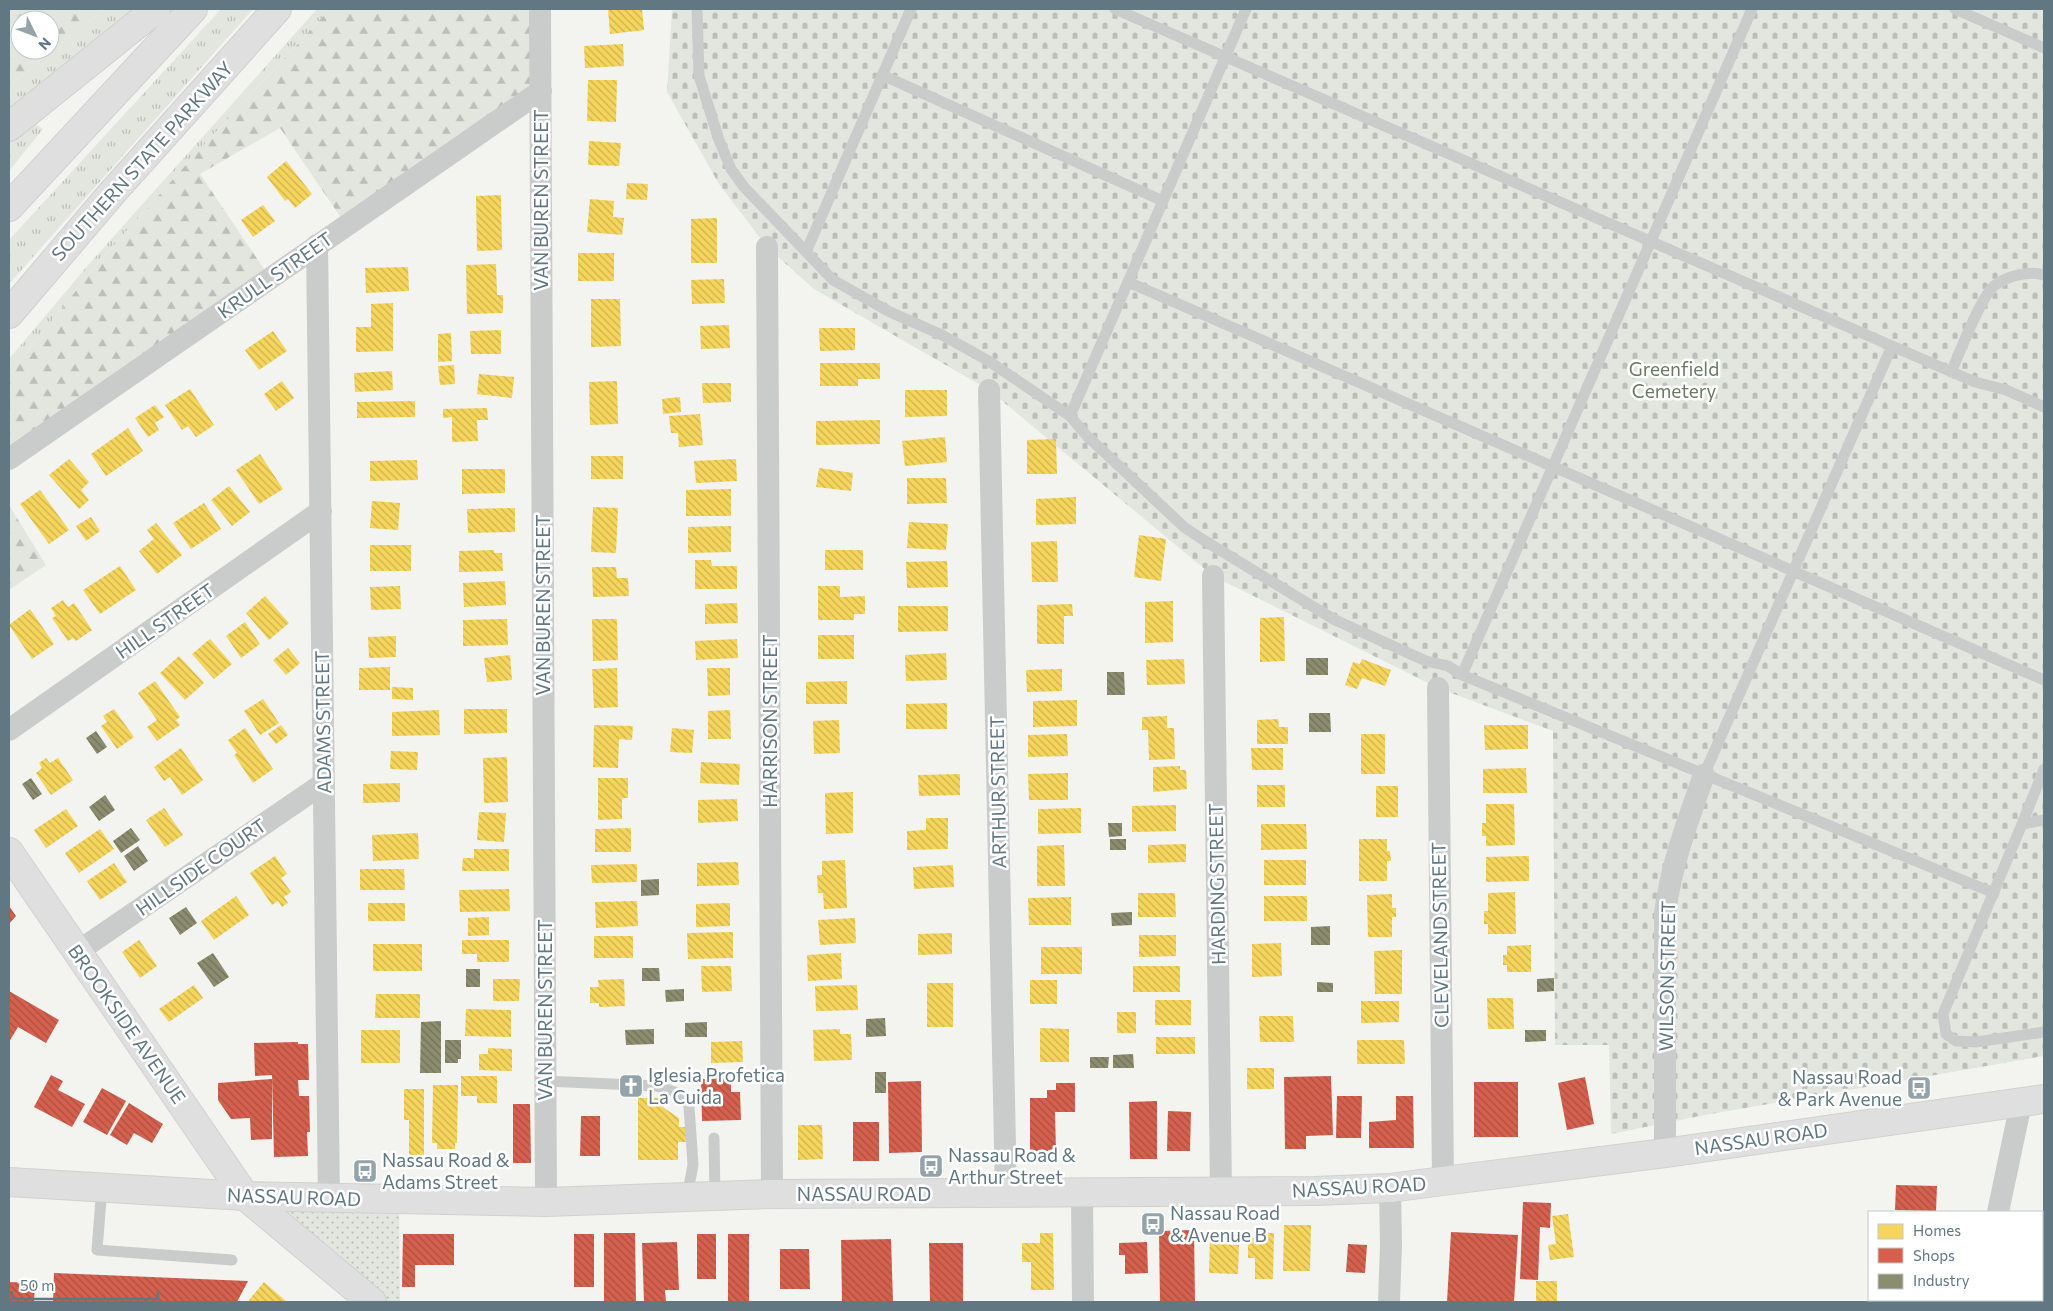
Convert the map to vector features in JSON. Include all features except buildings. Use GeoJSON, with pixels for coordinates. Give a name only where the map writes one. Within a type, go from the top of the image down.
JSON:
{"type":"FeatureCollection","features":[{"type":"Feature","properties":{"kind":"main road"},"geometry":{"type":"LineString","coordinates":[[9,127],[156,9]]}},
{"type":"Feature","properties":{"kind":"main road"},"geometry":{"type":"LineString","coordinates":[[9,207],[192,9]]}},
{"type":"Feature","properties":{"kind":"main road","name":"SOUTHERN STATE PARKWAY"},"geometry":{"type":"LineString","coordinates":[[9,314],[112,193],[278,9]]}},
{"type":"Feature","properties":{"kind":"main road"},"geometry":{"type":"LineString","coordinates":[[9,331],[42,274]]}},
{"type":"Feature","properties":{"kind":"main road","name":"BROOKSIDE AVENUE"},"geometry":{"type":"LineString","coordinates":[[9,852],[245,1196],[372,1302]]}},
{"type":"Feature","properties":{"kind":"main road","name":"NASSAU ROAD"},"geometry":{"type":"LineString","coordinates":[[9,1182],[245,1196],[546,1202],[772,1194],[1082,1194],[1315,1191],[1390,1188],[1666,1153],[2032,1101]]}},
{"type":"Feature","properties":{"kind":"street","name":"VAN BUREN STREET"},"geometry":{"type":"LineString","coordinates":[[540,9],[546,1202]]}},
{"type":"Feature","properties":{"kind":"street","name":"KRULL STREET"},"geometry":{"type":"LineString","coordinates":[[9,459],[541,91]]}},
{"type":"Feature","properties":{"kind":"street","name":"ADAMS STREET"},"geometry":{"type":"LineString","coordinates":[[318,246],[329,1199]]}},
{"type":"Feature","properties":{"kind":"street","name":"HARRISON STREET"},"geometry":{"type":"LineString","coordinates":[[767,247],[772,1194]]}},
{"type":"Feature","properties":{"kind":"street","name":"ARTHUR STREET"},"geometry":{"type":"LineString","coordinates":[[989,390],[1006,1193]]}},
{"type":"Feature","properties":{"kind":"street","name":"HILL STREET"},"geometry":{"type":"LineString","coordinates":[[9,730],[321,511]]}},
{"type":"Feature","properties":{"kind":"street","name":"HARDING STREET"},"geometry":{"type":"LineString","coordinates":[[1213,576],[1221,1191]]}},
{"type":"Feature","properties":{"kind":"street","name":"CLEVELAND STREET"},"geometry":{"type":"LineString","coordinates":[[1438,688],[1443,1182]]}},
{"type":"Feature","properties":{"kind":"street","name":"WILSON STREET"},"geometry":{"type":"LineString","coordinates":[[1666,1153],[1665,913],[1668,888],[1678,851],[1704,775]]}},
{"type":"Feature","properties":{"kind":"street","name":"HILLSIDE COURT"},"geometry":{"type":"LineString","coordinates":[[77,952],[324,782]]}},
{"type":"Feature","properties":{"kind":"street"},"geometry":{"type":"LineString","coordinates":[[1998,1211],[2032,1101]]}},
{"type":"Feature","properties":{"kind":"street"},"geometry":{"type":"LineString","coordinates":[[1389,1302],[1390,1188]]}},
{"type":"Feature","properties":{"kind":"street"},"geometry":{"type":"LineString","coordinates":[[1082,1194],[1083,1302]]}},
{"type":"Feature","properties":{"kind":"lane"},"geometry":{"type":"LineString","coordinates":[[697,9],[699,76],[719,140],[731,169],[744,187],[806,252],[833,280],[890,312],[942,335],[987,360],[1070,416],[1086,436],[1114,462],[1184,526],[1205,541],[1335,620],[1426,661],[1448,666],[1462,675],[1994,893]]}},
{"type":"Feature","properties":{"kind":"lane"},"geometry":{"type":"LineString","coordinates":[[806,252],[911,9]]}},
{"type":"Feature","properties":{"kind":"lane"},"geometry":{"type":"LineString","coordinates":[[1115,9],[1951,372],[1975,382],[2006,390],[2044,408]]}},
{"type":"Feature","properties":{"kind":"lane"},"geometry":{"type":"LineString","coordinates":[[1070,416],[1246,9]]}},
{"type":"Feature","properties":{"kind":"lane"},"geometry":{"type":"LineString","coordinates":[[1462,675],[1752,9]]}},
{"type":"Feature","properties":{"kind":"lane"},"geometry":{"type":"LineString","coordinates":[[1955,9],[2044,48]]}},
{"type":"Feature","properties":{"kind":"lane"},"geometry":{"type":"LineString","coordinates":[[882,75],[1163,201]]}},
{"type":"Feature","properties":{"kind":"lane"},"geometry":{"type":"LineString","coordinates":[[1951,372],[1984,298],[1993,286],[2020,274],[2036,272],[2044,275]]}},
{"type":"Feature","properties":{"kind":"lane"},"geometry":{"type":"LineString","coordinates":[[1128,282],[2044,680]]}},
{"type":"Feature","properties":{"kind":"lane"},"geometry":{"type":"LineString","coordinates":[[1704,775],[1892,346]]}},
{"type":"Feature","properties":{"kind":"lane"},"geometry":{"type":"LineString","coordinates":[[2044,769],[1943,1014],[1946,1034],[1956,1041],[1976,1042],[2044,1032]]}},
{"type":"Feature","properties":{"kind":"lane"},"geometry":{"type":"LineString","coordinates":[[2022,824],[2044,820]]}},
{"type":"Feature","properties":{"kind":"lane"},"geometry":{"type":"LineString","coordinates":[[545,1081],[657,1086],[680,1094],[689,1106],[693,1165],[687,1197]]}},
{"type":"Feature","properties":{"kind":"lane"},"geometry":{"type":"LineString","coordinates":[[714,1138],[715,1196]]}},
{"type":"Feature","properties":{"kind":"lane"},"geometry":{"type":"LineString","coordinates":[[102,1187],[97,1250],[232,1260]]}},
{"type":"Feature","properties":{"kind":"green space"},"geometry":{"type":"Polygon","coordinates":[[[9,9],[104,9],[60,45],[60,10],[10,10],[10,60],[41,60],[9,86],[9,9]]]}},
{"type":"Feature","properties":{"kind":"green space"},"geometry":{"type":"Polygon","coordinates":[[[104,9],[137,9],[9,110],[9,86],[41,60],[60,60],[60,45],[104,9]]]}},
{"type":"Feature","properties":{"kind":"green space"},"geometry":{"type":"Polygon","coordinates":[[[221,9],[253,9],[9,284],[9,240],[221,9]]]}},
{"type":"Feature","properties":{"kind":"green space"},"geometry":{"type":"Polygon","coordinates":[[[317,9],[330,9],[98,263],[9,375],[9,359],[89,264],[317,9]]]}},
{"type":"Feature","properties":{"kind":"green space"},"geometry":{"type":"Polygon","coordinates":[[[330,9],[540,9],[541,91],[346,225],[280,128],[200,174],[270,278],[9,459],[9,375],[98,263],[330,9]]]}},
{"type":"Feature","properties":{"kind":"green space","name":"Greenfield Cemetery"},"geometry":{"type":"Polygon","coordinates":[[[672,9],[2044,9],[2044,1056],[1705,1115],[1611,1134],[1609,1045],[1555,1045],[1553,731],[1438,688],[1213,576],[989,390],[814,289],[767,247],[719,184],[667,92],[672,9]]]}},
{"type":"Feature","properties":{"kind":"green space"},"geometry":{"type":"Polygon","coordinates":[[[31,121],[43,129],[9,171],[9,141],[31,121]]]}},
{"type":"Feature","properties":{"kind":"green space"},"geometry":{"type":"Polygon","coordinates":[[[9,505],[46,565],[9,590],[9,505]]]}},
{"type":"Feature","properties":{"kind":"green space"},"geometry":{"type":"Polygon","coordinates":[[[245,1196],[399,1200],[400,1302],[372,1302],[245,1196]]]}},
{"type":"Feature","properties":{"kind":"place","name":"Iglesia Profetica La Cuida"},"geometry":{"type":"Point","coordinates":[631,1086]}},
{"type":"Feature","properties":{"kind":"place","name":"Nassau Road & Park Avenue"},"geometry":{"type":"Point","coordinates":[1919,1088]}},
{"type":"Feature","properties":{"kind":"place","name":"Nassau Road & Arthur Street"},"geometry":{"type":"Point","coordinates":[931,1166]}},
{"type":"Feature","properties":{"kind":"place","name":"Nassau Road & Adams Street"},"geometry":{"type":"Point","coordinates":[365,1171]}},
{"type":"Feature","properties":{"kind":"place","name":"Nassau Road & Avenue B"},"geometry":{"type":"Point","coordinates":[1153,1224]}}]}
